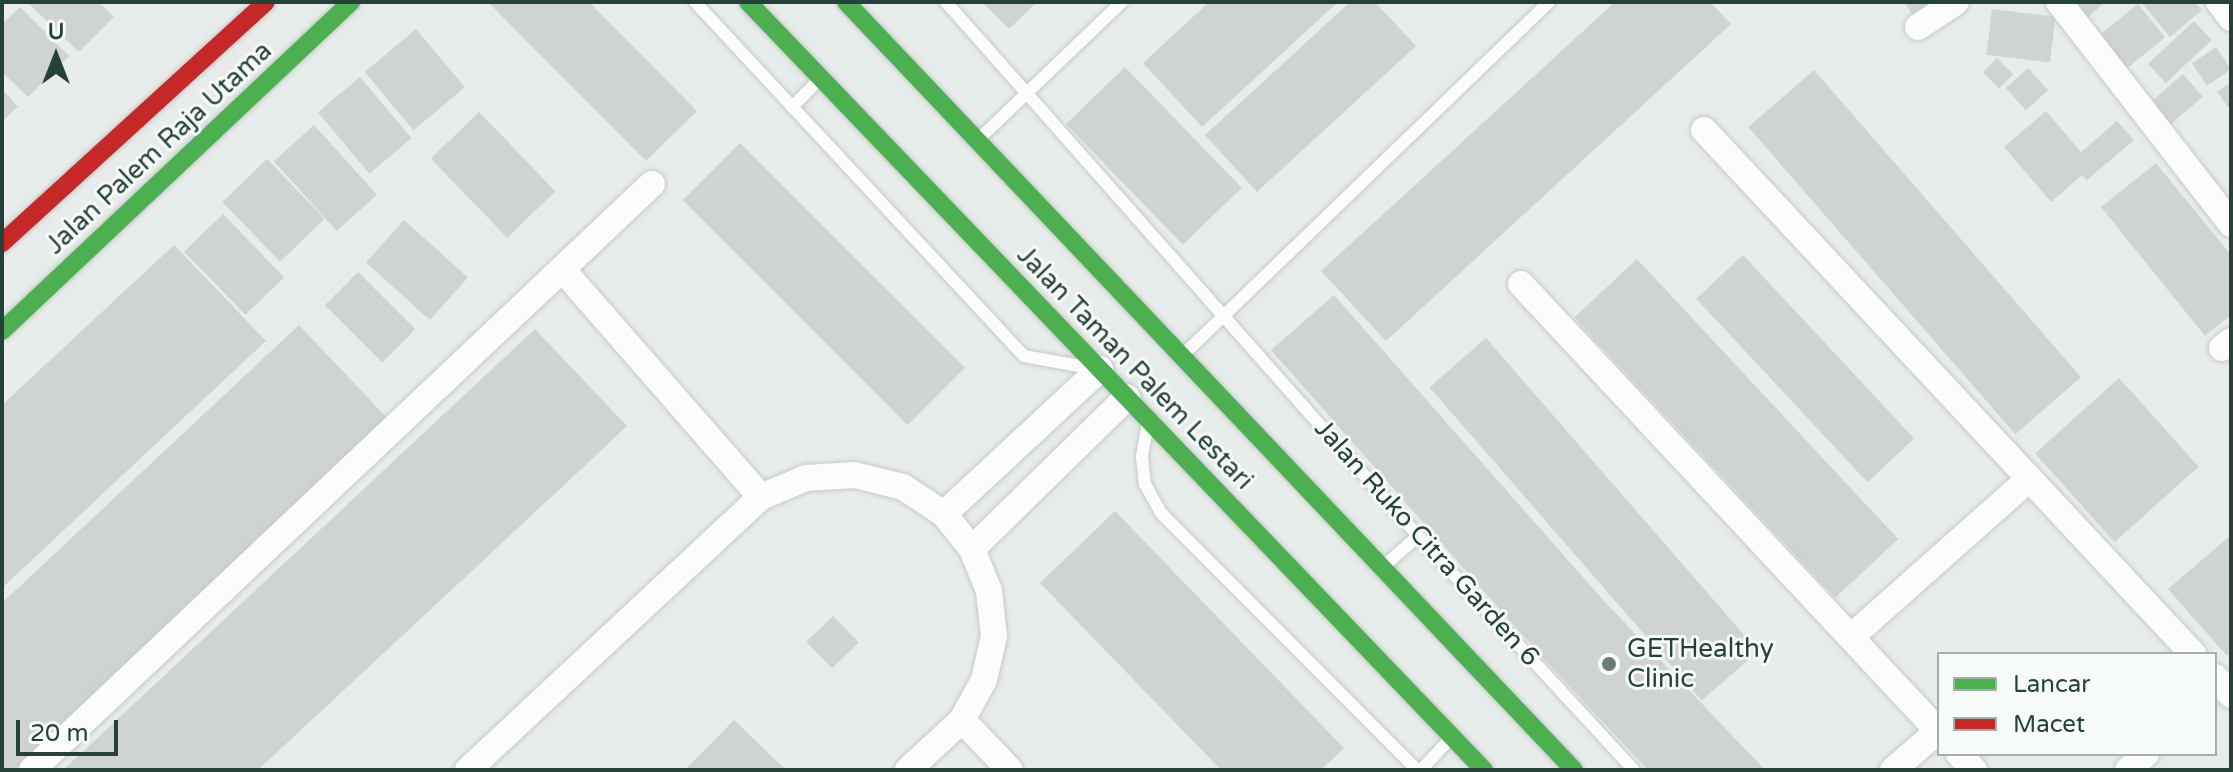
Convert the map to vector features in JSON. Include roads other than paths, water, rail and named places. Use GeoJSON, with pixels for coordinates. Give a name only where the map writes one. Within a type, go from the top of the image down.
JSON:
{"type":"FeatureCollection","features":[{"type":"Feature","properties":{"kind":"street","name":"Jalan Palem Raja Utama"},"geometry":{"type":"LineString","coordinates":[[2,243],[266,2]]}},
{"type":"Feature","properties":{"kind":"street","name":"Jalan Palem Raja Utama"},"geometry":{"type":"LineString","coordinates":[[2,331],[351,2]]}},
{"type":"Feature","properties":{"kind":"street","name":"Jalan Taman Palem Lestari"},"geometry":{"type":"LineString","coordinates":[[748,2],[1484,770]]}},
{"type":"Feature","properties":{"kind":"street","name":"Jalan Taman Palem Lestari"},"geometry":{"type":"LineString","coordinates":[[846,2],[1574,770]]}},
{"type":"Feature","properties":{"kind":"street"},"geometry":{"type":"LineString","coordinates":[[1918,27],[1956,2]]}},
{"type":"Feature","properties":{"kind":"street"},"geometry":{"type":"LineString","coordinates":[[2059,2],[2231,224]]}},
{"type":"Feature","properties":{"kind":"street"},"geometry":{"type":"LineString","coordinates":[[2219,2],[2231,18]]}},
{"type":"Feature","properties":{"kind":"street"},"geometry":{"type":"LineString","coordinates":[[1704,130],[2191,652]]}},
{"type":"Feature","properties":{"kind":"street"},"geometry":{"type":"LineString","coordinates":[[32,770],[652,184]]}},
{"type":"Feature","properties":{"kind":"street"},"geometry":{"type":"LineString","coordinates":[[562,269],[761,497]]}},
{"type":"Feature","properties":{"kind":"street"},"geometry":{"type":"LineString","coordinates":[[1521,284],[1937,730]]}},
{"type":"Feature","properties":{"kind":"street"},"geometry":{"type":"LineString","coordinates":[[944,514],[1100,369]]}},
{"type":"Feature","properties":{"kind":"street"},"geometry":{"type":"LineString","coordinates":[[972,549],[1127,397]]}},
{"type":"Feature","properties":{"kind":"street"},"geometry":{"type":"LineString","coordinates":[[468,770],[761,497],[806,478],[855,475],[903,487],[944,514],[972,549],[989,591],[994,636],[984,680],[962,720],[908,770]]}},
{"type":"Feature","properties":{"kind":"street"},"geometry":{"type":"LineString","coordinates":[[1851,637],[2029,479]]}},
{"type":"Feature","properties":{"kind":"street"},"geometry":{"type":"LineString","coordinates":[[962,720],[1010,770]]}},
{"type":"Feature","properties":{"kind":"street"},"geometry":{"type":"LineString","coordinates":[[1893,770],[1937,734]]}},
{"type":"Feature","properties":{"kind":"street"},"geometry":{"type":"LineString","coordinates":[[2128,770],[2144,756]]}},
{"type":"Feature","properties":{"kind":"lane"},"geometry":{"type":"LineString","coordinates":[[695,2],[1024,356],[1100,369]]}},
{"type":"Feature","properties":{"kind":"lane","name":"Jalan Ruko Citra Garden 6"},"geometry":{"type":"LineString","coordinates":[[946,2],[1029,91],[1418,536],[1634,770]]}},
{"type":"Feature","properties":{"kind":"lane"},"geometry":{"type":"LineString","coordinates":[[977,140],[1122,2]]}},
{"type":"Feature","properties":{"kind":"lane"},"geometry":{"type":"LineString","coordinates":[[1182,356],[1549,2]]}},
{"type":"Feature","properties":{"kind":"lane"},"geometry":{"type":"LineString","coordinates":[[792,107],[821,78]]}},
{"type":"Feature","properties":{"kind":"lane"},"geometry":{"type":"LineString","coordinates":[[1149,420],[1142,457],[1145,484],[1161,513],[1419,770],[1452,736]]}},
{"type":"Feature","properties":{"kind":"lane"},"geometry":{"type":"LineString","coordinates":[[1382,568],[1418,536]]}},
{"type":"Feature","properties":{"kind":"place","name":"GETHealthy Clinic"},"geometry":{"type":"Point","coordinates":[1609,664]}}]}
